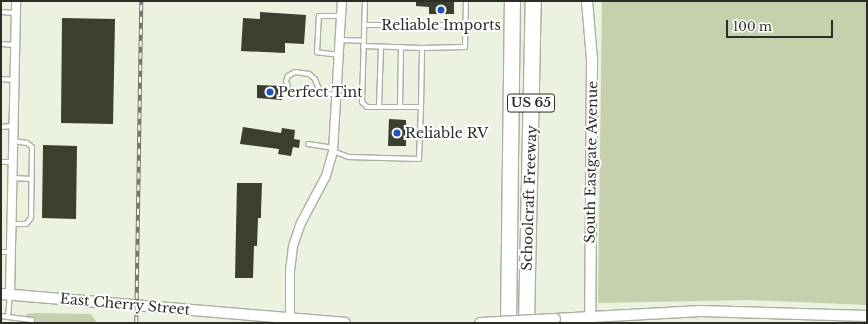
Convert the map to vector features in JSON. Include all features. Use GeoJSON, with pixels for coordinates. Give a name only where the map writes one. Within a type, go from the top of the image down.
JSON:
{"type":"FeatureCollection","features":[{"type":"Feature","properties":{"kind":"highway","name":"Schoolcraft Freeway"},"geometry":{"type":"LineString","coordinates":[[508,323],[512,1]]}},
{"type":"Feature","properties":{"kind":"highway","name":"Schoolcraft Freeway"},"geometry":{"type":"LineString","coordinates":[[526,323],[533,1]]}},
{"type":"Feature","properties":{"kind":"street"},"geometry":{"type":"LineString","coordinates":[[5,294],[11,252],[16,1]]}},
{"type":"Feature","properties":{"kind":"street"},"geometry":{"type":"LineString","coordinates":[[290,321],[290,271],[293,246],[301,223],[326,176],[334,150],[342,1]]}},
{"type":"Feature","properties":{"kind":"street","name":"South Eastgate Avenue"},"geometry":{"type":"LineString","coordinates":[[586,1],[592,59],[590,320]]}},
{"type":"Feature","properties":{"kind":"street","name":"East Cherry Street"},"geometry":{"type":"LineString","coordinates":[[5,294],[290,321],[345,323]]}},
{"type":"Feature","properties":{"kind":"street"},"geometry":{"type":"LineString","coordinates":[[479,323],[555,318],[590,320],[701,311],[867,316]]}},
{"type":"Feature","properties":{"kind":"lane"},"geometry":{"type":"LineString","coordinates":[[365,1],[362,102],[367,107],[421,107]]}},
{"type":"Feature","properties":{"kind":"lane"},"geometry":{"type":"LineString","coordinates":[[363,46],[463,49],[465,47],[466,1]]}},
{"type":"Feature","properties":{"kind":"lane"},"geometry":{"type":"LineString","coordinates":[[1,12],[15,13]]}},
{"type":"Feature","properties":{"kind":"lane"},"geometry":{"type":"LineString","coordinates":[[340,55],[319,53],[317,44],[318,16],[342,16]]}},
{"type":"Feature","properties":{"kind":"lane"},"geometry":{"type":"LineString","coordinates":[[364,25],[466,25]]}},
{"type":"Feature","properties":{"kind":"lane"},"geometry":{"type":"LineString","coordinates":[[341,40],[364,40]]}},
{"type":"Feature","properties":{"kind":"lane"},"geometry":{"type":"LineString","coordinates":[[1,44],[15,45]]}},
{"type":"Feature","properties":{"kind":"lane"},"geometry":{"type":"LineString","coordinates":[[379,107],[381,47]]}},
{"type":"Feature","properties":{"kind":"lane"},"geometry":{"type":"LineString","coordinates":[[400,107],[401,47]]}},
{"type":"Feature","properties":{"kind":"lane"},"geometry":{"type":"LineString","coordinates":[[308,144],[334,150],[349,157],[419,159],[422,48]]}},
{"type":"Feature","properties":{"kind":"lane"},"geometry":{"type":"LineString","coordinates":[[321,94],[315,79],[309,74],[295,72],[288,76],[286,81],[290,93],[321,94],[338,94]]}},
{"type":"Feature","properties":{"kind":"lane"},"geometry":{"type":"LineString","coordinates":[[1,79],[14,80]]}},
{"type":"Feature","properties":{"kind":"lane"},"geometry":{"type":"LineString","coordinates":[[1,127],[13,126]]}},
{"type":"Feature","properties":{"kind":"lane"},"geometry":{"type":"LineString","coordinates":[[11,224],[26,224],[30,221],[32,178],[32,147],[27,143],[13,141]]}},
{"type":"Feature","properties":{"kind":"lane"},"geometry":{"type":"LineString","coordinates":[[1,162],[13,162]]}},
{"type":"Feature","properties":{"kind":"lane"},"geometry":{"type":"LineString","coordinates":[[12,178],[32,178]]}},
{"type":"Feature","properties":{"kind":"lane"},"geometry":{"type":"LineString","coordinates":[[1,252],[11,252]]}},
{"type":"Feature","properties":{"kind":"lane"},"geometry":{"type":"LineString","coordinates":[[5,294],[8,317]]}},
{"type":"Feature","properties":{"kind":"lane"},"geometry":{"type":"LineString","coordinates":[[1,316],[32,320],[32,323]]}},
{"type":"Feature","properties":{"kind":"green space"},"geometry":{"type":"Polygon","coordinates":[[[602,1],[867,1],[867,305],[749,300],[598,303],[602,1]]]}},
{"type":"Feature","properties":{"kind":"green space"},"geometry":{"type":"Polygon","coordinates":[[[27,314],[91,314],[97,323],[22,323],[27,314]]]}},
{"type":"Feature","properties":{"kind":"building","name":"Reliable Imports"},"geometry":{"type":"Polygon","coordinates":[[[416,1],[454,1],[454,14],[429,14],[429,7],[416,6],[416,1]]]}},
{"type":"Feature","properties":{"kind":"building"},"geometry":{"type":"Polygon","coordinates":[[[260,12],[306,15],[304,44],[285,43],[285,53],[241,51],[243,18],[260,19],[260,12]]]}},
{"type":"Feature","properties":{"kind":"building"},"geometry":{"type":"Polygon","coordinates":[[[62,18],[115,19],[113,124],[61,123],[62,18]]]}},
{"type":"Feature","properties":{"kind":"building","name":"Perfect Tint"},"geometry":{"type":"Polygon","coordinates":[[[257,85],[283,86],[282,100],[257,98],[257,85]]]}},
{"type":"Feature","properties":{"kind":"building","name":"Reliable RV"},"geometry":{"type":"Polygon","coordinates":[[[389,119],[406,120],[406,146],[388,146],[389,119]]]}},
{"type":"Feature","properties":{"kind":"building"},"geometry":{"type":"Polygon","coordinates":[[[243,127],[281,133],[282,128],[295,130],[294,139],[300,140],[299,148],[293,147],[291,156],[278,154],[279,149],[240,144],[243,127]]]}},
{"type":"Feature","properties":{"kind":"building"},"geometry":{"type":"Polygon","coordinates":[[[43,145],[77,146],[76,219],[42,218],[43,145]]]}},
{"type":"Feature","properties":{"kind":"building"},"geometry":{"type":"Polygon","coordinates":[[[237,183],[262,183],[261,218],[258,218],[257,246],[254,246],[253,278],[235,278],[237,183]]]}},
{"type":"Feature","properties":{"kind":"railway"},"geometry":{"type":"LineString","coordinates":[[136,323],[141,1]]}},
{"type":"Feature","properties":{"kind":"place","name":"Reliable Imports"},"geometry":{"type":"Point","coordinates":[441,10]}},
{"type":"Feature","properties":{"kind":"place","name":"Perfect Tint"},"geometry":{"type":"Point","coordinates":[270,92]}},
{"type":"Feature","properties":{"kind":"place","name":"Reliable RV"},"geometry":{"type":"Point","coordinates":[397,133]}}]}
